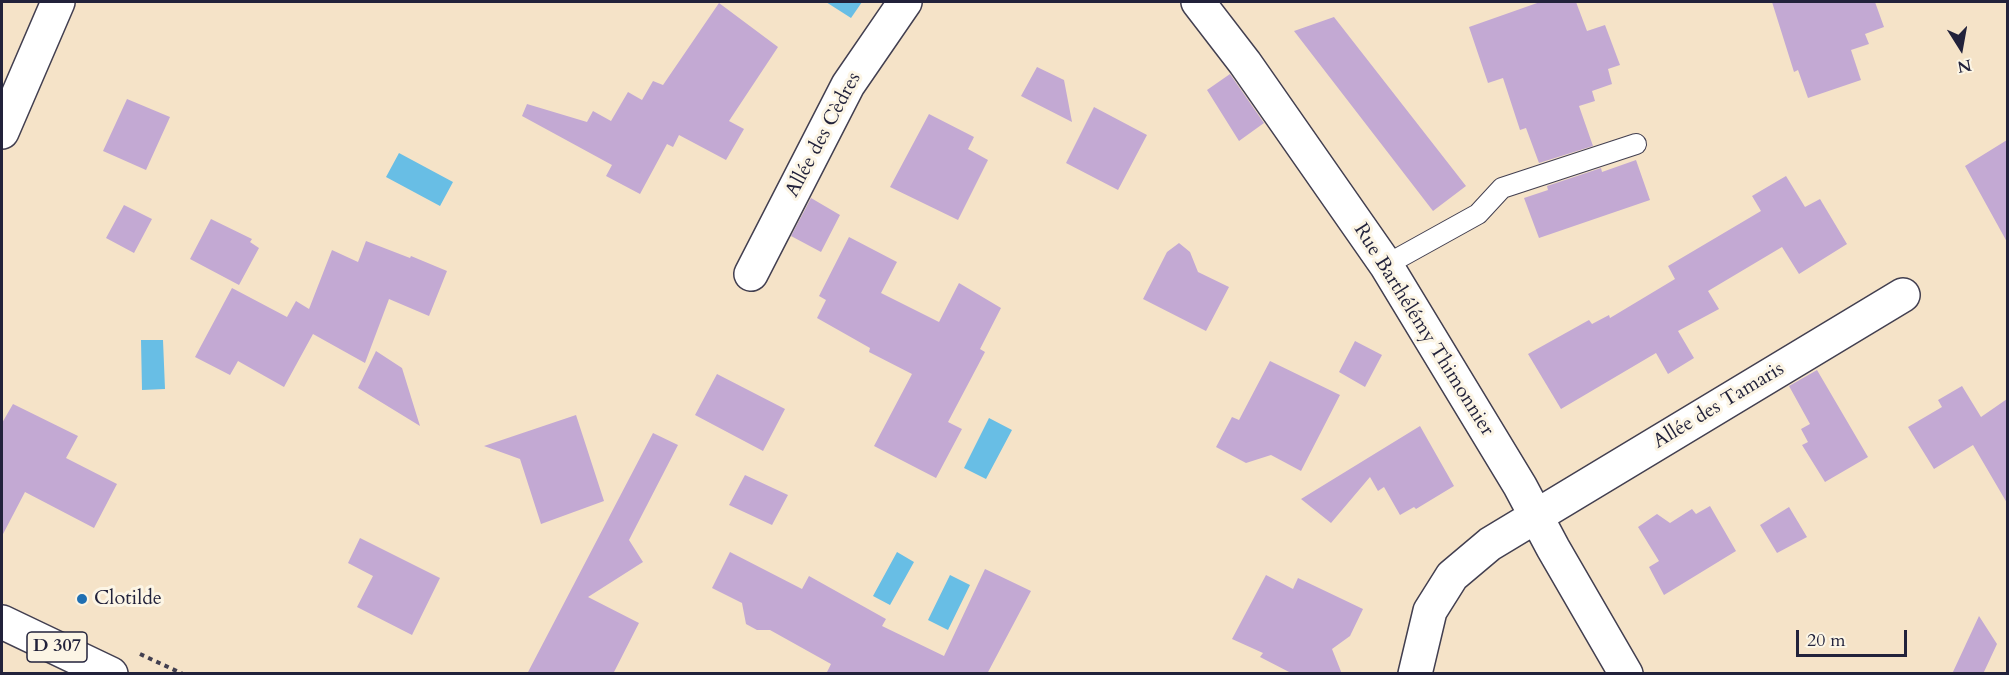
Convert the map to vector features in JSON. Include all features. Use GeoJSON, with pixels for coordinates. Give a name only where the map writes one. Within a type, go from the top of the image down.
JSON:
{"type":"FeatureCollection","features":[{"type":"Feature","properties":{"kind":"street"},"geometry":{"type":"LineString","coordinates":[[2,132],[58,2]]}},
{"type":"Feature","properties":{"kind":"street","name":"Allée des Cèdres"},"geometry":{"type":"LineString","coordinates":[[751,273],[848,85],[905,2]]}},
{"type":"Feature","properties":{"kind":"street","name":"Rue Barthélémy Thimonnier"},"geometry":{"type":"LineString","coordinates":[[1197,2],[1245,63],[1386,265],[1520,486],[1626,674]]}},
{"type":"Feature","properties":{"kind":"street","name":"Allée des Tamaris"},"geometry":{"type":"LineString","coordinates":[[1415,674],[1430,611],[1452,576],[1490,544],[1903,295]]}},
{"type":"Feature","properties":{"kind":"street","name":"D 307"},"geometry":{"type":"LineString","coordinates":[[2,622],[111,674]]}},
{"type":"Feature","properties":{"kind":"street","name":"D 307"},"geometry":{"type":"LineString","coordinates":[[2,641],[72,674]]}},
{"type":"Feature","properties":{"kind":"lane"},"geometry":{"type":"LineString","coordinates":[[1386,265],[1478,214],[1502,188],[1636,144]]}},
{"type":"Feature","properties":{"kind":"water"},"geometry":{"type":"Polygon","coordinates":[[[826,2],[862,2],[851,18],[826,2]]]}},
{"type":"Feature","properties":{"kind":"water"},"geometry":{"type":"Polygon","coordinates":[[[399,153],[453,182],[440,206],[386,177],[399,153]]]}},
{"type":"Feature","properties":{"kind":"water"},"geometry":{"type":"Polygon","coordinates":[[[141,340],[163,340],[165,389],[142,390],[141,340]]]}},
{"type":"Feature","properties":{"kind":"water"},"geometry":{"type":"Polygon","coordinates":[[[989,418],[1012,430],[986,479],[964,468],[989,418]]]}},
{"type":"Feature","properties":{"kind":"water"},"geometry":{"type":"Polygon","coordinates":[[[897,552],[914,562],[890,605],[873,596],[897,552]]]}},
{"type":"Feature","properties":{"kind":"water"},"geometry":{"type":"Polygon","coordinates":[[[950,575],[970,585],[948,630],[928,620],[950,575]]]}},
{"type":"Feature","properties":{"kind":"building"},"geometry":{"type":"Polygon","coordinates":[[[1540,2],[1576,2],[1587,31],[1605,25],[1620,65],[1608,69],[1612,84],[1592,91],[1595,101],[1579,106],[1593,146],[1539,163],[1526,128],[1520,130],[1503,78],[1488,83],[1469,27],[1540,2]]]}},
{"type":"Feature","properties":{"kind":"building"},"geometry":{"type":"Polygon","coordinates":[[[1772,2],[1875,2],[1884,27],[1865,34],[1869,44],[1851,50],[1861,80],[1808,98],[1798,70],[1794,72],[1772,2]]]}},
{"type":"Feature","properties":{"kind":"building"},"geometry":{"type":"Polygon","coordinates":[[[719,3],[778,47],[729,121],[744,129],[726,160],[679,135],[673,147],[667,144],[640,194],[606,176],[612,165],[522,116],[527,104],[587,122],[593,111],[611,121],[628,92],[642,100],[653,81],[663,85],[719,3]]]}},
{"type":"Feature","properties":{"kind":"building"},"geometry":{"type":"Polygon","coordinates":[[[1334,17],[1466,186],[1433,211],[1294,31],[1334,17]]]}},
{"type":"Feature","properties":{"kind":"building"},"geometry":{"type":"Polygon","coordinates":[[[1037,67],[1064,80],[1072,122],[1021,96],[1037,67]]]}},
{"type":"Feature","properties":{"kind":"building"},"geometry":{"type":"Polygon","coordinates":[[[1230,74],[1264,123],[1239,141],[1207,90],[1230,74]]]}},
{"type":"Feature","properties":{"kind":"building"},"geometry":{"type":"Polygon","coordinates":[[[127,99],[170,117],[146,170],[103,151],[127,99]]]}},
{"type":"Feature","properties":{"kind":"building"},"geometry":{"type":"Polygon","coordinates":[[[1094,107],[1147,135],[1118,190],[1066,163],[1094,107]]]}},
{"type":"Feature","properties":{"kind":"building"},"geometry":{"type":"Polygon","coordinates":[[[929,114],[974,137],[968,149],[988,160],[958,220],[890,187],[929,114]]]}},
{"type":"Feature","properties":{"kind":"building"},"geometry":{"type":"Polygon","coordinates":[[[2007,140],[2007,242],[1965,166],[2007,140]]]}},
{"type":"Feature","properties":{"kind":"building"},"geometry":{"type":"Polygon","coordinates":[[[1636,160],[1650,200],[1539,238],[1524,198],[1548,190],[1547,186],[1601,168],[1602,172],[1636,160]]]}},
{"type":"Feature","properties":{"kind":"building"},"geometry":{"type":"Polygon","coordinates":[[[1786,176],[1805,207],[1820,199],[1847,244],[1799,274],[1782,247],[1708,291],[1719,309],[1678,331],[1694,358],[1668,374],[1656,353],[1561,409],[1528,354],[1589,320],[1592,324],[1609,315],[1610,318],[1675,279],[1668,266],[1761,211],[1752,196],[1786,176]]]}},
{"type":"Feature","properties":{"kind":"building"},"geometry":{"type":"Polygon","coordinates":[[[811,198],[840,215],[821,252],[791,236],[811,198]]]}},
{"type":"Feature","properties":{"kind":"building"},"geometry":{"type":"Polygon","coordinates":[[[124,205],[152,219],[134,253],[106,238],[124,205]]]}},
{"type":"Feature","properties":{"kind":"building"},"geometry":{"type":"Polygon","coordinates":[[[211,219],[252,239],[250,242],[259,248],[239,285],[190,259],[211,219]]]}},
{"type":"Feature","properties":{"kind":"building"},"geometry":{"type":"Polygon","coordinates":[[[849,237],[897,262],[881,293],[939,322],[959,283],[1001,308],[980,349],[985,352],[948,422],[962,429],[936,478],[874,446],[912,374],[869,352],[870,348],[817,318],[826,300],[819,296],[849,237]]]}},
{"type":"Feature","properties":{"kind":"building"},"geometry":{"type":"Polygon","coordinates":[[[366,241],[447,271],[429,316],[389,299],[365,363],[313,334],[284,387],[238,361],[230,375],[195,357],[232,288],[287,317],[296,301],[309,309],[332,250],[358,262],[366,241]]]}},
{"type":"Feature","properties":{"kind":"building"},"geometry":{"type":"Polygon","coordinates":[[[1179,243],[1190,252],[1198,272],[1229,287],[1206,331],[1143,299],[1167,252],[1179,243]]]}},
{"type":"Feature","properties":{"kind":"building"},"geometry":{"type":"Polygon","coordinates":[[[1355,341],[1382,355],[1365,387],[1339,372],[1355,341]]]}},
{"type":"Feature","properties":{"kind":"building"},"geometry":{"type":"Polygon","coordinates":[[[376,351],[402,368],[420,426],[358,388],[376,351]]]}},
{"type":"Feature","properties":{"kind":"building"},"geometry":{"type":"Polygon","coordinates":[[[1270,361],[1340,395],[1301,471],[1271,455],[1246,463],[1216,447],[1232,417],[1239,420],[1270,361]]]}},
{"type":"Feature","properties":{"kind":"building"},"geometry":{"type":"Polygon","coordinates":[[[1817,370],[1868,457],[1825,482],[1802,445],[1808,442],[1801,429],[1810,424],[1789,386],[1817,370]]]}},
{"type":"Feature","properties":{"kind":"building"},"geometry":{"type":"Polygon","coordinates":[[[717,374],[785,409],[763,451],[695,415],[717,374]]]}},
{"type":"Feature","properties":{"kind":"building"},"geometry":{"type":"Polygon","coordinates":[[[1962,386],[1981,417],[2007,399],[2007,503],[1973,445],[1934,469],[1908,427],[1942,407],[1938,400],[1962,386]]]}},
{"type":"Feature","properties":{"kind":"building"},"geometry":{"type":"Polygon","coordinates":[[[13,404],[78,436],[66,458],[117,484],[94,528],[25,492],[2,536],[2,423],[13,404]]]}},
{"type":"Feature","properties":{"kind":"building"},"geometry":{"type":"Polygon","coordinates":[[[576,415],[604,501],[541,524],[520,459],[484,446],[576,415]]]}},
{"type":"Feature","properties":{"kind":"building"},"geometry":{"type":"Polygon","coordinates":[[[1420,426],[1454,486],[1416,509],[1414,507],[1400,515],[1384,487],[1378,491],[1370,477],[1331,523],[1301,499],[1420,426]]]}},
{"type":"Feature","properties":{"kind":"building"},"geometry":{"type":"Polygon","coordinates":[[[653,433],[678,445],[629,540],[643,562],[588,597],[639,623],[613,674],[527,674],[653,433]]]}},
{"type":"Feature","properties":{"kind":"building"},"geometry":{"type":"Polygon","coordinates":[[[745,475],[788,495],[772,525],[729,505],[745,475]]]}},
{"type":"Feature","properties":{"kind":"building"},"geometry":{"type":"Polygon","coordinates":[[[1710,506],[1736,551],[1664,595],[1649,567],[1659,561],[1638,527],[1657,514],[1670,523],[1692,509],[1696,514],[1710,506]]]}},
{"type":"Feature","properties":{"kind":"building"},"geometry":{"type":"Polygon","coordinates":[[[1789,507],[1807,537],[1777,553],[1760,525],[1789,507]]]}},
{"type":"Feature","properties":{"kind":"building"},"geometry":{"type":"Polygon","coordinates":[[[360,538],[440,578],[412,635],[357,607],[373,576],[348,563],[360,538]]]}},
{"type":"Feature","properties":{"kind":"building"},"geometry":{"type":"Polygon","coordinates":[[[730,552],[802,589],[809,576],[886,619],[882,626],[944,656],[985,569],[1031,591],[987,674],[826,674],[831,664],[770,630],[757,630],[746,624],[742,603],[712,588],[730,552]]]}},
{"type":"Feature","properties":{"kind":"building"},"geometry":{"type":"Polygon","coordinates":[[[1266,575],[1293,589],[1298,578],[1363,609],[1350,636],[1332,649],[1342,674],[1293,674],[1260,657],[1263,653],[1232,639],[1266,575]]]}},
{"type":"Feature","properties":{"kind":"building"},"geometry":{"type":"Polygon","coordinates":[[[1979,616],[1997,644],[1983,674],[1952,674],[1979,616]]]}},
{"type":"Feature","properties":{"kind":"place","name":"Clotilde"},"geometry":{"type":"Point","coordinates":[82,599]}}]}
